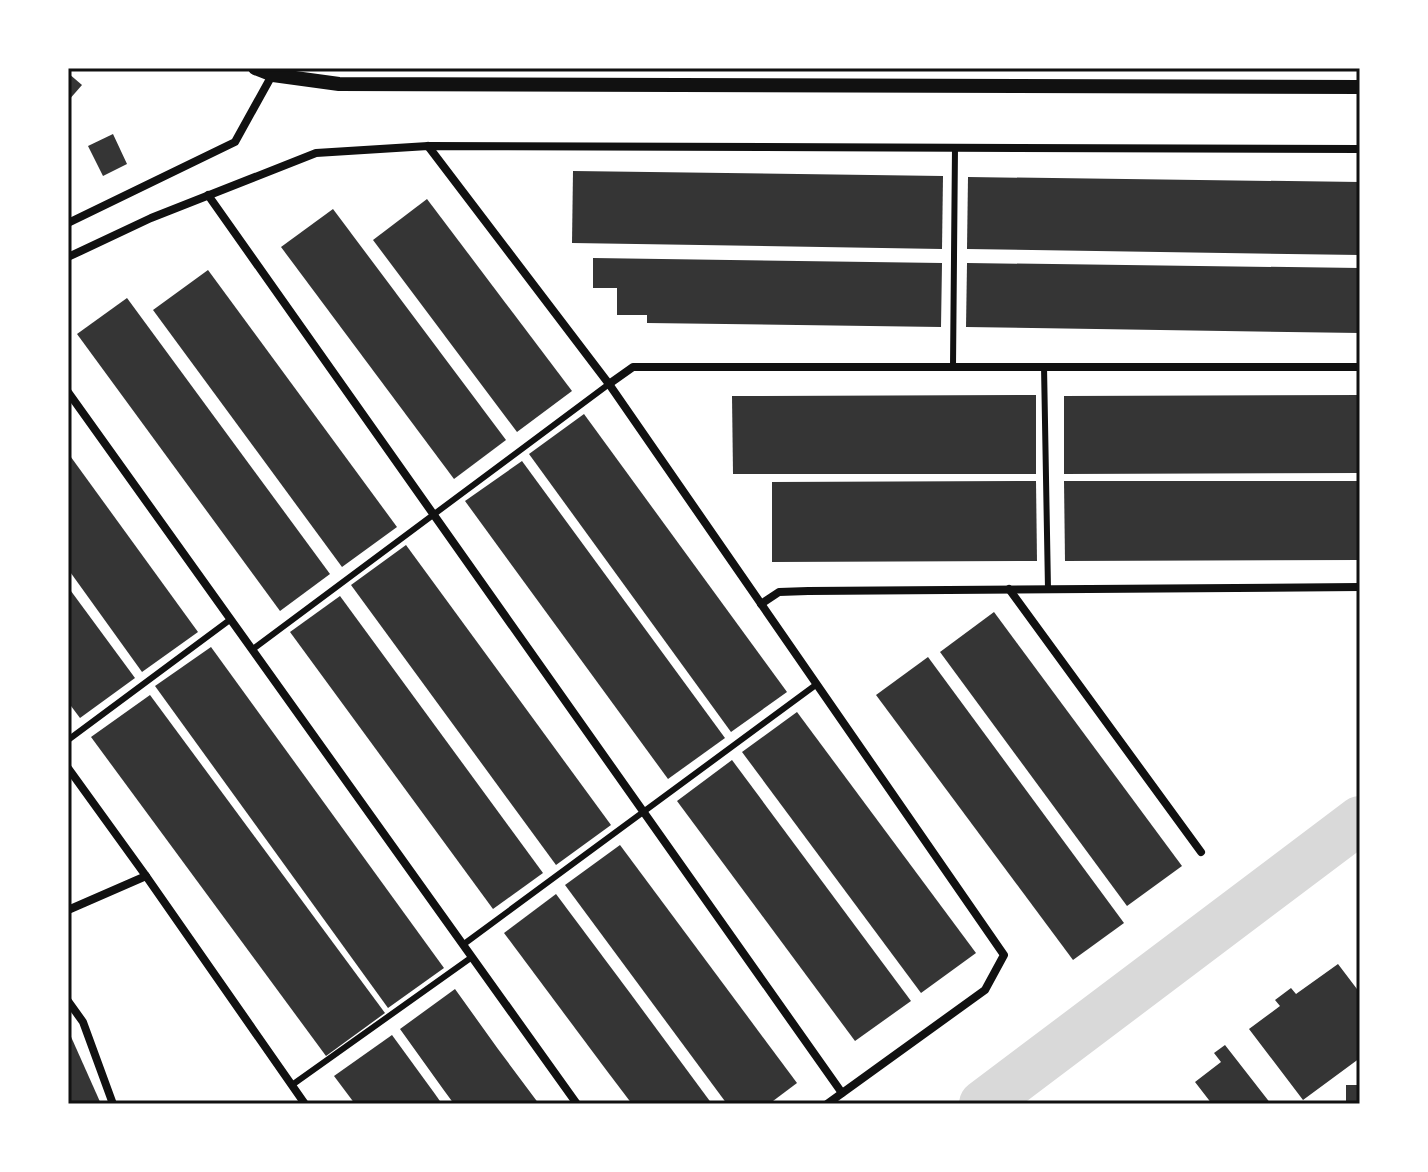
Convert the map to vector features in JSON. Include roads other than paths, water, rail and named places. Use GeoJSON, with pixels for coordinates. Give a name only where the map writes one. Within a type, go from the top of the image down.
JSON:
{"type":"FeatureCollection","features":[{"type":"Feature","properties":{"kind":"street"},"geometry":{"type":"LineString","coordinates":[[255,68],[351,84],[1360,87]]}},
{"type":"Feature","properties":{"kind":"street"},"geometry":{"type":"LineString","coordinates":[[68,223],[235,142],[275,72]]}},
{"type":"Feature","properties":{"kind":"street"},"geometry":{"type":"LineString","coordinates":[[428,146],[609,384],[1004,955],[985,990],[827,1104]]}},
{"type":"Feature","properties":{"kind":"street"},"geometry":{"type":"LineString","coordinates":[[68,257],[151,218],[316,153],[428,146],[1360,149]]}},
{"type":"Feature","properties":{"kind":"street"},"geometry":{"type":"LineString","coordinates":[[208,195],[842,1093]]}},
{"type":"Feature","properties":{"kind":"street"},"geometry":{"type":"LineString","coordinates":[[609,384],[633,367],[1360,367]]}},
{"type":"Feature","properties":{"kind":"street"},"geometry":{"type":"LineString","coordinates":[[68,392],[577,1104]]}},
{"type":"Feature","properties":{"kind":"street"},"geometry":{"type":"LineString","coordinates":[[761,604],[779,592],[1360,587]]}},
{"type":"Feature","properties":{"kind":"street"},"geometry":{"type":"LineString","coordinates":[[1009,589],[1201,852]]}},
{"type":"Feature","properties":{"kind":"street"},"geometry":{"type":"LineString","coordinates":[[68,768],[305,1104]]}},
{"type":"Feature","properties":{"kind":"street"},"geometry":{"type":"LineString","coordinates":[[68,910],[146,876]]}},
{"type":"Feature","properties":{"kind":"street"},"geometry":{"type":"LineString","coordinates":[[68,1001],[83,1022],[113,1104]]}},
{"type":"Feature","properties":{"kind":"lane"},"geometry":{"type":"LineString","coordinates":[[953,366],[955,148]]}},
{"type":"Feature","properties":{"kind":"lane"},"geometry":{"type":"LineString","coordinates":[[1044,366],[1048,589]]}},
{"type":"Feature","properties":{"kind":"lane"},"geometry":{"type":"LineString","coordinates":[[253,649],[609,384]]}},
{"type":"Feature","properties":{"kind":"lane"},"geometry":{"type":"LineString","coordinates":[[68,740],[231,619]]}},
{"type":"Feature","properties":{"kind":"lane"},"geometry":{"type":"LineString","coordinates":[[464,944],[817,684]]}},
{"type":"Feature","properties":{"kind":"lane"},"geometry":{"type":"LineString","coordinates":[[292,1085],[472,957]]}},
{"type":"Feature","properties":{"kind":"waterway"},"geometry":{"type":"LineString","coordinates":[[983,1104],[1360,820]]}}]}
